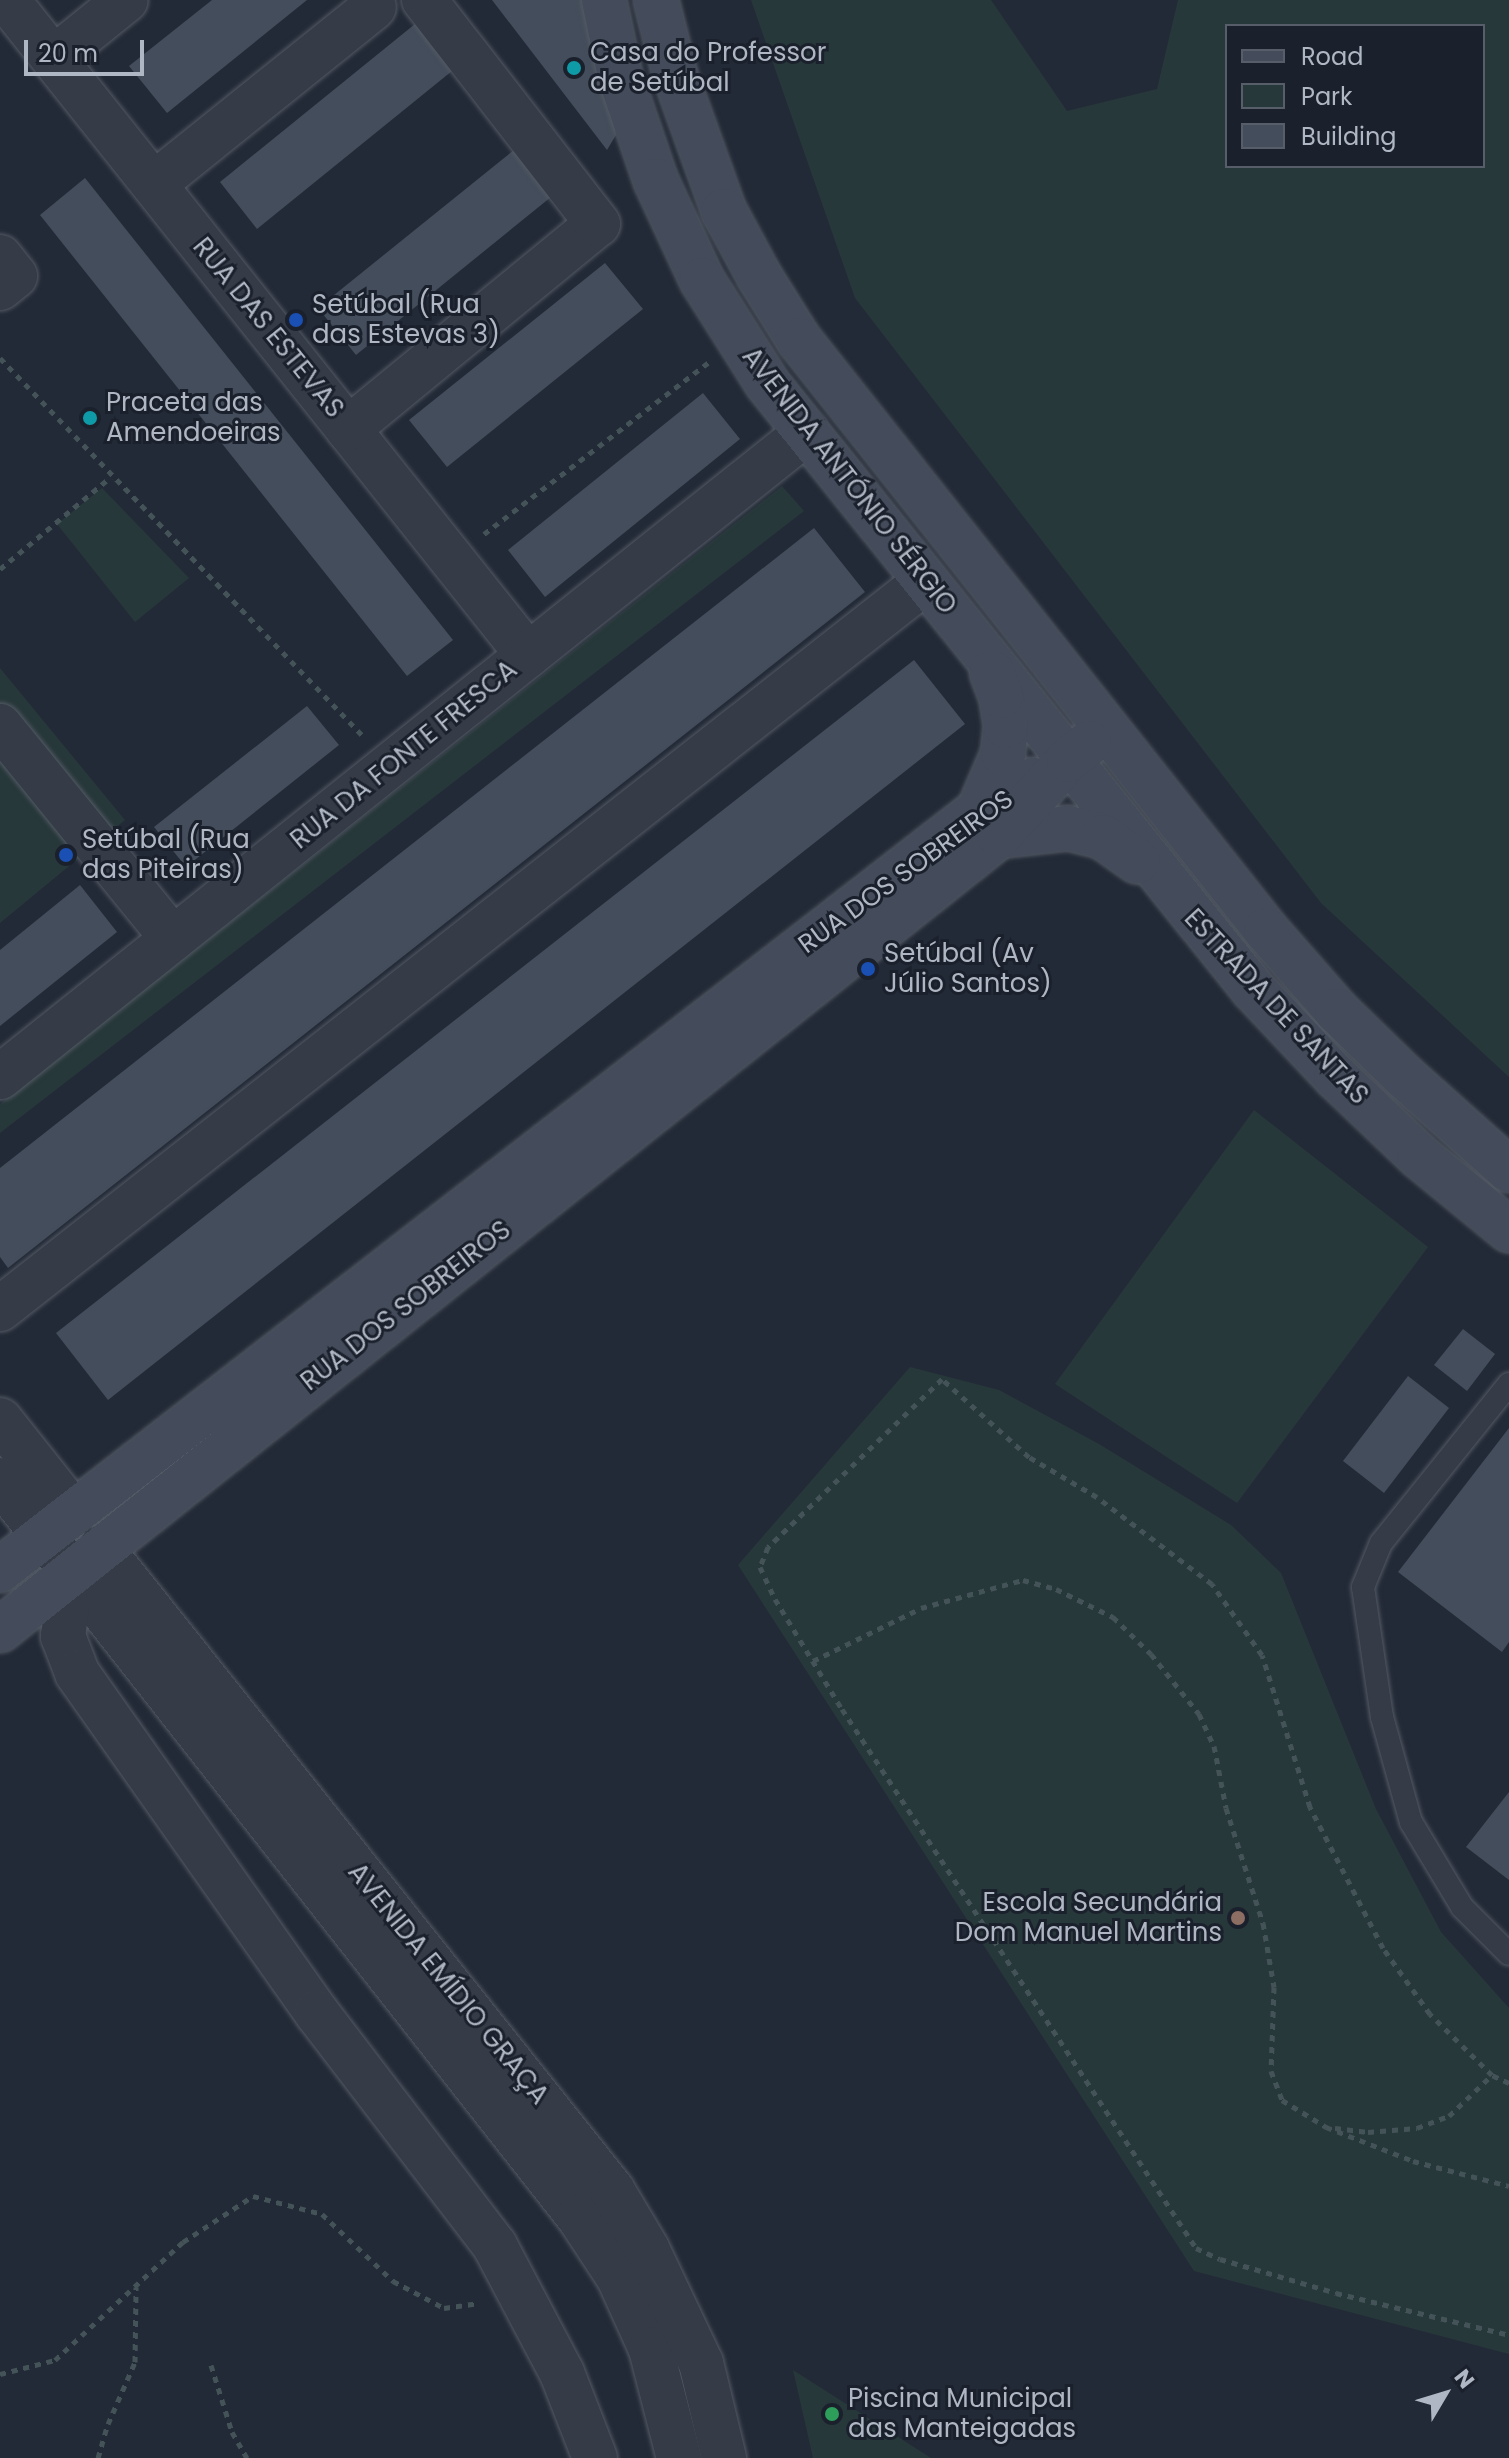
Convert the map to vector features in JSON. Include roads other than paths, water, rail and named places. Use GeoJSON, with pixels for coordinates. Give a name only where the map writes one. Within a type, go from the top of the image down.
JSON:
{"type":"FeatureCollection","features":[{"type":"Feature","properties":{"kind":"main road","name":"AVENIDA ANTÓNIO SÉRGIO"},"geometry":{"type":"LineString","coordinates":[[604,0],[625,91],[656,181],[695,266],[767,383],[1068,760]]}},
{"type":"Feature","properties":{"kind":"main road","name":"AVENIDA ANTÓNIO SÉRGIO"},"geometry":{"type":"LineString","coordinates":[[656,0],[675,75],[699,148],[724,211],[759,276],[799,340],[844,401],[1105,731]]}},
{"type":"Feature","properties":{"kind":"main road"},"geometry":{"type":"LineString","coordinates":[[987,659],[1001,696],[1006,726],[989,823],[1068,828],[1103,837],[1162,879]]}},
{"type":"Feature","properties":{"kind":"main road","name":"RUA DOS SOBREIROS"},"geometry":{"type":"LineString","coordinates":[[0,1630],[1105,731]]}},
{"type":"Feature","properties":{"kind":"main road","name":"ESTRADA DE SANTAS"},"geometry":{"type":"LineString","coordinates":[[1105,731],[1209,862],[1337,1011],[1509,1170]]}},
{"type":"Feature","properties":{"kind":"main road","name":"ESTRADA DE SANTAS"},"geometry":{"type":"LineString","coordinates":[[1068,760],[1253,989],[1336,1077],[1419,1156],[1509,1230]]}},
{"type":"Feature","properties":{"kind":"main road","name":"RUA DOS SOBREIROS"},"geometry":{"type":"LineString","coordinates":[[0,1570],[989,823]]}},
{"type":"Feature","properties":{"kind":"street","name":"RUA DAS ESTEVAS"},"geometry":{"type":"LineString","coordinates":[[7,0],[528,655]]}},
{"type":"Feature","properties":{"kind":"street"},"geometry":{"type":"LineString","coordinates":[[54,58],[126,0]]}},
{"type":"Feature","properties":{"kind":"street"},"geometry":{"type":"LineString","coordinates":[[348,429],[598,224],[424,0]]}},
{"type":"Feature","properties":{"kind":"street"},"geometry":{"type":"LineString","coordinates":[[154,184],[374,7]]}},
{"type":"Feature","properties":{"kind":"street"},"geometry":{"type":"LineString","coordinates":[[0,257],[15,276],[0,288]]}},
{"type":"Feature","properties":{"kind":"street","name":"RUA DA FONTE FRESCA"},"geometry":{"type":"LineString","coordinates":[[0,1077],[807,432]]}},
{"type":"Feature","properties":{"kind":"street"},"geometry":{"type":"LineString","coordinates":[[0,1309],[925,582]]}},
{"type":"Feature","properties":{"kind":"street"},"geometry":{"type":"LineString","coordinates":[[0,726],[173,939]]}},
{"type":"Feature","properties":{"kind":"street"},"geometry":{"type":"LineString","coordinates":[[0,1420],[59,1525],[87,1560],[63,1636],[77,1673],[317,2013],[495,2246],[562,2373],[595,2458]]}},
{"type":"Feature","properties":{"kind":"street"},"geometry":{"type":"LineString","coordinates":[[0,1480],[59,1525]]}},
{"type":"Feature","properties":{"kind":"street","name":"AVENIDA EMÍDIO GRAÇA"},"geometry":{"type":"LineString","coordinates":[[87,1560],[579,2217],[619,2278],[651,2349],[679,2458]]}},
{"type":"Feature","properties":{"kind":"street","name":"AVENIDA EMÍDIO GRAÇA"},"geometry":{"type":"LineString","coordinates":[[87,1560],[612,2190],[647,2249],[701,2363],[724,2458]]}},
{"type":"Feature","properties":{"kind":"lane"},"geometry":{"type":"LineString","coordinates":[[1509,1384],[1381,1543],[1363,1587],[1382,1717],[1411,1822],[1462,1907],[1509,1954]]}},
{"type":"Feature","properties":{"kind":"place","name":"Casa do Professor de Setúbal"},"geometry":{"type":"Point","coordinates":[574,68]}},
{"type":"Feature","properties":{"kind":"place","name":"Setúbal (Rua das Estevas 3)"},"geometry":{"type":"Point","coordinates":[296,320]}},
{"type":"Feature","properties":{"kind":"place","name":"Praceta das Amendoeiras"},"geometry":{"type":"Point","coordinates":[90,418]}},
{"type":"Feature","properties":{"kind":"place","name":"Setúbal (Rua das Piteiras)"},"geometry":{"type":"Point","coordinates":[66,855]}},
{"type":"Feature","properties":{"kind":"place","name":"Setúbal (Av Júlio Santos)"},"geometry":{"type":"Point","coordinates":[868,969]}},
{"type":"Feature","properties":{"kind":"place","name":"Escola Secundária Dom Manuel Martins"},"geometry":{"type":"Point","coordinates":[1238,1918]}},
{"type":"Feature","properties":{"kind":"place","name":"Piscina Municipal das Manteigadas"},"geometry":{"type":"Point","coordinates":[832,2414]}}]}
